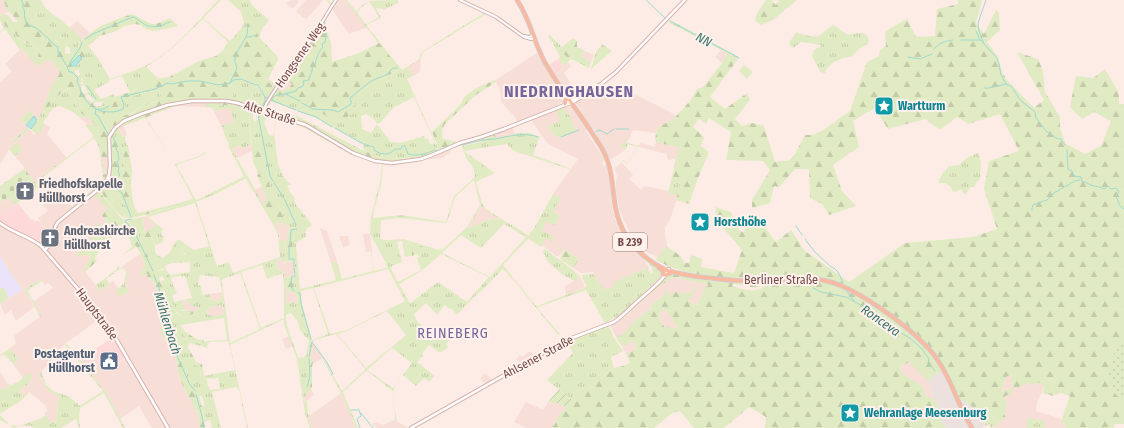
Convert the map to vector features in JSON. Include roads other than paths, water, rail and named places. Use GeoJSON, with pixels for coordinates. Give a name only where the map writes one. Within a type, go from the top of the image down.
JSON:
{"type":"FeatureCollection","features":[{"type":"Feature","properties":{"kind":"main road","name":"B 239"},"geometry":{"type":"LineString","coordinates":[[516,0],[526,16],[545,63],[566,96],[586,123],[606,156],[612,173],[614,199],[620,225],[631,243],[640,253],[662,270],[664,275],[675,272]]}},
{"type":"Feature","properties":{"kind":"main road"},"geometry":{"type":"LineString","coordinates":[[571,102],[601,84],[624,64],[685,0]]}},
{"type":"Feature","properties":{"kind":"main road"},"geometry":{"type":"LineString","coordinates":[[565,104],[567,100],[566,96]]}},
{"type":"Feature","properties":{"kind":"main road","name":"Alte Straße"},"geometry":{"type":"LineString","coordinates":[[44,249],[55,239],[55,227],[58,222],[105,184],[109,175],[110,165],[109,137],[115,128],[124,121],[163,107],[192,101],[226,101],[237,103],[306,126],[336,145],[359,156],[375,161],[392,163],[406,162],[427,157],[454,145],[492,134],[571,102]]}},
{"type":"Feature","properties":{"kind":"main road","name":"Alte Straße"},"geometry":{"type":"LineString","coordinates":[[557,108],[571,102]]}},
{"type":"Feature","properties":{"kind":"main road","name":"B 239"},"geometry":{"type":"LineString","coordinates":[[617,214],[625,230],[635,245],[643,253],[668,269],[690,275]]}},
{"type":"Feature","properties":{"kind":"main road","name":"Hauptstraße"},"geometry":{"type":"LineString","coordinates":[[0,223],[34,240],[44,249],[98,312],[112,332],[168,428]]}},
{"type":"Feature","properties":{"kind":"main road","name":"B 239"},"geometry":{"type":"LineString","coordinates":[[653,263],[675,272],[690,275]]}},
{"type":"Feature","properties":{"kind":"main road","name":"Ahlsener Straße"},"geometry":{"type":"LineString","coordinates":[[411,428],[552,348],[614,322],[660,280],[668,269]]}},
{"type":"Feature","properties":{"kind":"main road","name":"Berliner Straße"},"geometry":{"type":"LineString","coordinates":[[690,275],[712,279],[754,281],[802,278],[817,279],[836,284],[854,292],[891,316],[916,336],[930,350],[944,369],[962,411],[972,428]]}},
{"type":"Feature","properties":{"kind":"street","name":"Hongsener Weg"},"geometry":{"type":"LineString","coordinates":[[263,111],[272,94],[316,33],[336,0]]}},
{"type":"Feature","properties":{"kind":"street"},"geometry":{"type":"LineString","coordinates":[[460,0],[496,17],[521,35],[534,37]]}},
{"type":"Feature","properties":{"kind":"water"},"geometry":{"type":"Polygon","coordinates":[[[79,55],[82,58],[76,66],[71,66],[71,63],[79,55]]]}},
{"type":"Feature","properties":{"kind":"water"},"geometry":{"type":"Polygon","coordinates":[[[34,116],[36,118],[36,122],[31,129],[26,125],[34,116]]]}},
{"type":"Feature","properties":{"kind":"waterway","name":"Mühlenbach"},"geometry":{"type":"LineString","coordinates":[[21,0],[24,5],[22,6],[27,24],[36,28],[58,47],[58,52],[69,72],[72,72],[78,78],[77,82],[80,87],[81,95],[96,109],[95,114],[98,116],[108,134]]}},
{"type":"Feature","properties":{"kind":"waterway","name":"NN"},"geometry":{"type":"LineString","coordinates":[[646,0],[665,18]]}},
{"type":"Feature","properties":{"kind":"waterway"},"geometry":{"type":"LineString","coordinates":[[986,0],[978,23],[979,31],[984,44],[997,58],[1001,75],[1006,84],[1012,87],[1020,100],[1035,112],[1036,118],[1047,132],[1056,138],[1061,139],[1065,145]]}},
{"type":"Feature","properties":{"kind":"waterway"},"geometry":{"type":"LineString","coordinates":[[85,39],[93,34],[134,17],[147,26],[161,26],[170,22]]}},
{"type":"Feature","properties":{"kind":"waterway","name":"NN"},"geometry":{"type":"LineString","coordinates":[[670,21],[739,58]]}},
{"type":"Feature","properties":{"kind":"waterway"},"geometry":{"type":"LineString","coordinates":[[285,94],[296,91],[298,88],[303,86],[303,81],[309,80],[312,67],[315,65],[318,55],[323,47],[322,44],[325,42],[325,22]]}},
{"type":"Feature","properties":{"kind":"waterway"},"geometry":{"type":"LineString","coordinates":[[235,61],[235,56],[247,35],[248,25]]}},
{"type":"Feature","properties":{"kind":"waterway"},"geometry":{"type":"LineString","coordinates":[[976,31],[980,40],[984,43]]}},
{"type":"Feature","properties":{"kind":"waterway"},"geometry":{"type":"LineString","coordinates":[[246,37],[255,35]]}},
{"type":"Feature","properties":{"kind":"waterway"},"geometry":{"type":"LineString","coordinates":[[934,49],[942,43],[953,40]]}},
{"type":"Feature","properties":{"kind":"waterway"},"geometry":{"type":"LineString","coordinates":[[961,40],[980,40]]}},
{"type":"Feature","properties":{"kind":"waterway"},"geometry":{"type":"LineString","coordinates":[[70,62],[80,48],[82,42]]}},
{"type":"Feature","properties":{"kind":"waterway"},"geometry":{"type":"LineString","coordinates":[[908,57],[920,59],[932,54]]}},
{"type":"Feature","properties":{"kind":"waterway"},"geometry":{"type":"LineString","coordinates":[[230,83],[237,68],[235,62]]}},
{"type":"Feature","properties":{"kind":"waterway"},"geometry":{"type":"LineString","coordinates":[[350,99],[371,81],[386,75],[393,68],[397,68]]}},
{"type":"Feature","properties":{"kind":"waterway"},"geometry":{"type":"LineString","coordinates":[[96,109],[106,112],[120,110],[123,109],[124,105],[121,97],[155,89],[168,83],[172,84],[187,81],[200,81],[218,85],[241,79],[258,85],[265,97],[269,99]]}},
{"type":"Feature","properties":{"kind":"waterway"},"geometry":{"type":"LineString","coordinates":[[984,88],[1006,84]]}},
{"type":"Feature","properties":{"kind":"waterway"},"geometry":{"type":"LineString","coordinates":[[87,86],[96,99]]}},
{"type":"Feature","properties":{"kind":"waterway"},"geometry":{"type":"LineString","coordinates":[[272,100],[276,95],[285,94],[300,101]]}},
{"type":"Feature","properties":{"kind":"waterway"},"geometry":{"type":"LineString","coordinates":[[261,108],[265,101],[265,97]]}},
{"type":"Feature","properties":{"kind":"waterway"},"geometry":{"type":"LineString","coordinates":[[271,100],[296,110]]}},
{"type":"Feature","properties":{"kind":"waterway"},"geometry":{"type":"LineString","coordinates":[[302,103],[313,109],[333,110],[338,112],[351,104],[351,100]]}},
{"type":"Feature","properties":{"kind":"waterway"},"geometry":{"type":"LineString","coordinates":[[98,109],[104,109],[109,106]]}},
{"type":"Feature","properties":{"kind":"waterway"},"geometry":{"type":"LineString","coordinates":[[260,111],[258,115],[270,176],[273,181]]}},
{"type":"Feature","properties":{"kind":"waterway"},"geometry":{"type":"LineString","coordinates":[[298,111],[316,117],[332,127]]}},
{"type":"Feature","properties":{"kind":"waterway"},"geometry":{"type":"LineString","coordinates":[[335,128],[363,144]]}},
{"type":"Feature","properties":{"kind":"waterway"},"geometry":{"type":"LineString","coordinates":[[596,132],[600,130],[607,134],[614,129]]}},
{"type":"Feature","properties":{"kind":"waterway"},"geometry":{"type":"LineString","coordinates":[[616,129],[629,129]]}},
{"type":"Feature","properties":{"kind":"waterway"},"geometry":{"type":"LineString","coordinates":[[561,137],[579,130]]}},
{"type":"Feature","properties":{"kind":"waterway","name":"Mühlenbach"},"geometry":{"type":"LineString","coordinates":[[112,135],[118,152],[119,160],[117,162],[120,175],[114,180],[118,190],[122,193],[131,217]]}},
{"type":"Feature","properties":{"kind":"waterway"},"geometry":{"type":"LineString","coordinates":[[495,139],[522,135],[538,137]]}},
{"type":"Feature","properties":{"kind":"waterway"},"geometry":{"type":"LineString","coordinates":[[462,145],[494,139]]}},
{"type":"Feature","properties":{"kind":"waterway"},"geometry":{"type":"LineString","coordinates":[[365,145],[370,146]]}},
{"type":"Feature","properties":{"kind":"waterway"},"geometry":{"type":"LineString","coordinates":[[449,149],[460,145]]}},
{"type":"Feature","properties":{"kind":"waterway"},"geometry":{"type":"LineString","coordinates":[[371,146],[374,147],[374,150],[382,154],[388,154],[395,149],[401,149],[402,146],[405,146],[408,154],[411,155],[422,154],[435,150],[438,151]]}},
{"type":"Feature","properties":{"kind":"waterway"},"geometry":{"type":"LineString","coordinates":[[1067,150],[1068,169],[1072,171],[1074,176],[1081,177],[1082,181],[1093,186],[1104,189],[1108,186],[1111,189],[1116,188],[1119,192],[1116,196],[1120,206],[1124,209]]}},
{"type":"Feature","properties":{"kind":"waterway"},"geometry":{"type":"LineString","coordinates":[[1032,208],[1033,205],[1047,200],[1054,193],[1075,181],[1080,180]]}},
{"type":"Feature","properties":{"kind":"waterway"},"geometry":{"type":"LineString","coordinates":[[274,183],[285,200],[296,225]]}},
{"type":"Feature","properties":{"kind":"waterway","name":"Mühlenbach"},"geometry":{"type":"LineString","coordinates":[[131,219],[125,221],[135,233],[153,271]]}},
{"type":"Feature","properties":{"kind":"waterway"},"geometry":{"type":"LineString","coordinates":[[796,226],[802,235]]}},
{"type":"Feature","properties":{"kind":"waterway"},"geometry":{"type":"LineString","coordinates":[[290,243],[291,230],[297,229]]}},
{"type":"Feature","properties":{"kind":"waterway"},"geometry":{"type":"LineString","coordinates":[[805,239],[814,251],[838,272],[844,286]]}},
{"type":"Feature","properties":{"kind":"waterway"},"geometry":{"type":"LineString","coordinates":[[289,246],[289,259],[294,259],[294,266]]}},
{"type":"Feature","properties":{"kind":"waterway"},"geometry":{"type":"LineString","coordinates":[[294,268],[295,274]]}},
{"type":"Feature","properties":{"kind":"waterway","name":"Mühlenbach"},"geometry":{"type":"LineString","coordinates":[[154,275],[159,288],[163,318],[173,348],[189,383],[195,391]]}},
{"type":"Feature","properties":{"kind":"waterway"},"geometry":{"type":"LineString","coordinates":[[294,291],[291,282],[292,276],[295,276]]}},
{"type":"Feature","properties":{"kind":"waterway","name":"Ronceva"},"geometry":{"type":"LineString","coordinates":[[813,288],[821,292],[846,297],[868,309],[881,320],[911,339],[922,349],[929,359],[928,362],[935,371]]}},
{"type":"Feature","properties":{"kind":"waterway","name":"Ronceva"},"geometry":{"type":"LineString","coordinates":[[846,290],[854,301]]}},
{"type":"Feature","properties":{"kind":"waterway"},"geometry":{"type":"LineString","coordinates":[[298,293],[300,293],[301,304],[311,339]]}},
{"type":"Feature","properties":{"kind":"waterway"},"geometry":{"type":"LineString","coordinates":[[312,342],[326,361],[333,374]]}},
{"type":"Feature","properties":{"kind":"waterway"},"geometry":{"type":"LineString","coordinates":[[309,357],[312,342]]}},
{"type":"Feature","properties":{"kind":"waterway"},"geometry":{"type":"LineString","coordinates":[[307,387],[310,376],[309,359]]}},
{"type":"Feature","properties":{"kind":"waterway","name":"Mühlenbach"},"geometry":{"type":"LineString","coordinates":[[196,394],[204,428]]}},
{"type":"Feature","properties":{"kind":"waterway"},"geometry":{"type":"LineString","coordinates":[[351,410],[359,410],[361,416],[357,419],[360,428]]}},
{"type":"Feature","properties":{"kind":"waterway"},"geometry":{"type":"LineString","coordinates":[[361,413],[373,428]]}},
{"type":"Feature","properties":{"kind":"place","name":"Wartturm"},"geometry":{"type":"Point","coordinates":[884,106]}},
{"type":"Feature","properties":{"kind":"place","name":"Friedhofskapelle Hüllhorst"},"geometry":{"type":"Point","coordinates":[25,191]}},
{"type":"Feature","properties":{"kind":"place","name":"Horsthöhe"},"geometry":{"type":"Point","coordinates":[700,222]}},
{"type":"Feature","properties":{"kind":"place","name":"Andreaskirche Hüllhorst"},"geometry":{"type":"Point","coordinates":[50,238]}},
{"type":"Feature","properties":{"kind":"place","name":"Postagentur Hüllhorst"},"geometry":{"type":"Point","coordinates":[109,361]}},
{"type":"Feature","properties":{"kind":"place","name":"Wehranlage Meesenburg"},"geometry":{"type":"Point","coordinates":[850,413]}},
{"type":"Feature","properties":{"kind":"district","name":"NIEDRINGHAUSEN"},"geometry":{"type":"Point","coordinates":[569,91]}},
{"type":"Feature","properties":{"kind":"district","name":"REINEBERG"},"geometry":{"type":"Point","coordinates":[453,333]}}]}
